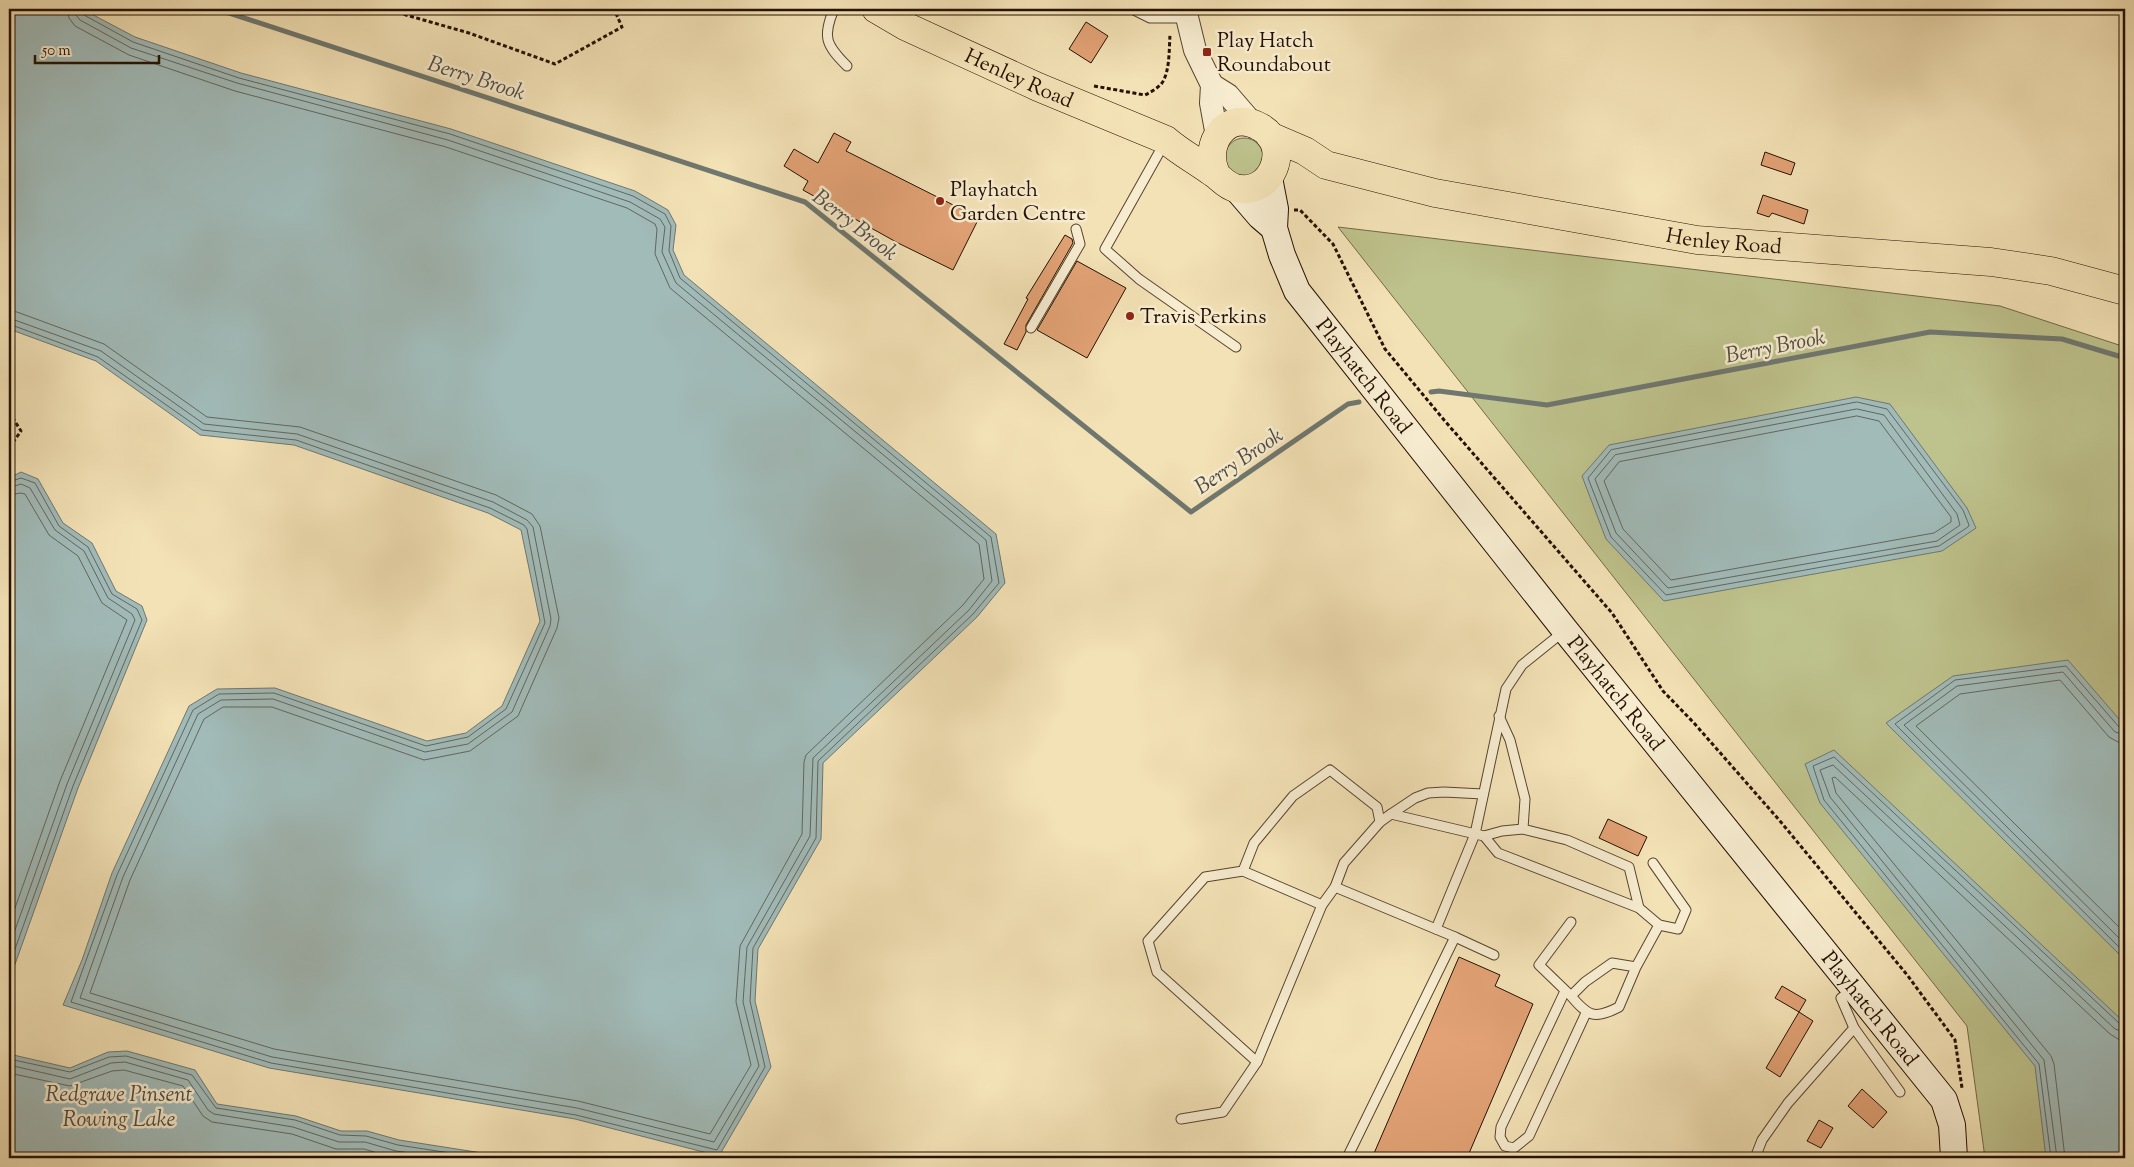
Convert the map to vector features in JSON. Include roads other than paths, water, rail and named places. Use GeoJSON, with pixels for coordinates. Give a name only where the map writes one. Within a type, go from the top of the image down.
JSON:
{"type":"FeatureCollection","features":[{"type":"Feature","properties":{"kind":"main road","name":"Henley Road"},"geometry":{"type":"LineString","coordinates":[[876,9],[905,26],[1062,97],[1166,140],[1182,154],[1226,181]]}},
{"type":"Feature","properties":{"kind":"main road"},"geometry":{"type":"LineString","coordinates":[[1226,181],[1254,188],[1269,177],[1274,169],[1277,152],[1262,130],[1237,123],[1229,126],[1216,136],[1210,156],[1212,165],[1226,181],[1260,216],[1274,218]]}},
{"type":"Feature","properties":{"kind":"main road","name":"Henley Road"},"geometry":{"type":"LineString","coordinates":[[1262,130],[1305,151],[1326,165],[1435,194],[1697,240],[1992,262],[2051,271],[2125,291]]}},
{"type":"Feature","properties":{"kind":"main road","name":"Henley Road"},"geometry":{"type":"LineString","coordinates":[[1166,140],[1216,136]]}},
{"type":"Feature","properties":{"kind":"main road","name":"Henley Road"},"geometry":{"type":"LineString","coordinates":[[1269,177],[1326,165]]}},
{"type":"Feature","properties":{"kind":"main road","name":"Playhatch Road"},"geometry":{"type":"LineString","coordinates":[[1269,177],[1274,218],[1282,255],[1297,291],[1565,630],[1944,1100],[1952,1125],[1954,1158]]}},
{"type":"Feature","properties":{"kind":"street"},"geometry":{"type":"LineString","coordinates":[[1181,15],[1212,85],[1211,103],[1216,136]]}},
{"type":"Feature","properties":{"kind":"street"},"geometry":{"type":"LineString","coordinates":[[1212,85],[1228,95],[1262,130]]}},
{"type":"Feature","properties":{"kind":"lane"},"geometry":{"type":"LineString","coordinates":[[834,9],[827,26],[830,49],[847,66]]}},
{"type":"Feature","properties":{"kind":"lane"},"geometry":{"type":"LineString","coordinates":[[1132,9],[1150,18],[1181,15]]}},
{"type":"Feature","properties":{"kind":"lane"},"geometry":{"type":"LineString","coordinates":[[1166,140],[1105,249],[1139,279],[1236,347]]}},
{"type":"Feature","properties":{"kind":"lane"},"geometry":{"type":"LineString","coordinates":[[1031,328],[1080,244],[1076,229]]}},
{"type":"Feature","properties":{"kind":"lane"},"geometry":{"type":"LineString","coordinates":[[1436,929],[1479,835],[1483,794],[1506,690],[1522,666],[1565,630]]}},
{"type":"Feature","properties":{"kind":"lane"},"geometry":{"type":"LineString","coordinates":[[1499,716],[1510,740],[1525,799],[1523,829]]}},
{"type":"Feature","properties":{"kind":"lane"},"geometry":{"type":"LineString","coordinates":[[1243,871],[1254,843],[1293,796],[1330,770],[1376,807],[1380,822]]}},
{"type":"Feature","properties":{"kind":"lane"},"geometry":{"type":"LineString","coordinates":[[1181,1119],[1223,1112],[1257,1062],[1322,905],[1335,887],[1344,863],[1380,822],[1415,798],[1428,793],[1483,794]]}},
{"type":"Feature","properties":{"kind":"lane"},"geometry":{"type":"LineString","coordinates":[[1391,814],[1479,835],[1523,829],[1568,840],[1629,867],[1639,908]]}},
{"type":"Feature","properties":{"kind":"lane"},"geometry":{"type":"LineString","coordinates":[[1479,835],[1498,852],[1639,908],[1659,925],[1678,929],[1686,910],[1654,863]]}},
{"type":"Feature","properties":{"kind":"lane"},"geometry":{"type":"LineString","coordinates":[[1257,1062],[1157,972],[1148,941],[1205,877],[1243,871],[1322,905]]}},
{"type":"Feature","properties":{"kind":"lane"},"geometry":{"type":"LineString","coordinates":[[1335,887],[1494,955]]}},
{"type":"Feature","properties":{"kind":"lane"},"geometry":{"type":"LineString","coordinates":[[1571,922],[1539,965],[1586,1013],[1602,1016],[1618,1008],[1636,967],[1659,925]]}},
{"type":"Feature","properties":{"kind":"lane"},"geometry":{"type":"LineString","coordinates":[[1347,1158],[1455,937]]}},
{"type":"Feature","properties":{"kind":"lane"},"geometry":{"type":"LineString","coordinates":[[1586,1013],[1530,1136],[1514,1148],[1505,1146],[1500,1137],[1500,1127],[1568,993],[1612,963],[1636,967]]}},
{"type":"Feature","properties":{"kind":"lane"},"geometry":{"type":"LineString","coordinates":[[1855,988],[1841,998],[1854,1028],[1900,1092]]}},
{"type":"Feature","properties":{"kind":"lane"},"geometry":{"type":"LineString","coordinates":[[1755,1158],[1762,1140],[1788,1103],[1854,1028]]}},
{"type":"Feature","properties":{"kind":"water"},"geometry":{"type":"Polygon","coordinates":[[[9,9],[82,9],[135,37],[241,73],[451,129],[635,191],[668,210],[676,225],[673,250],[684,275],[996,534],[1005,583],[977,617],[823,763],[821,839],[758,949],[755,1001],[771,1067],[719,1156],[575,1119],[269,1068],[63,1005],[82,960],[112,873],[189,706],[217,689],[275,688],[427,741],[466,733],[502,706],[540,621],[521,530],[488,513],[294,445],[200,435],[96,361],[9,329],[9,9]]]}},
{"type":"Feature","properties":{"kind":"water"},"geometry":{"type":"Polygon","coordinates":[[[1856,397],[1890,404],[1967,508],[1976,528],[1942,551],[1664,601],[1606,539],[1582,476],[1609,445],[1856,397]]]}},
{"type":"Feature","properties":{"kind":"water"},"geometry":{"type":"Polygon","coordinates":[[[21,472],[38,479],[63,523],[92,543],[116,591],[142,606],[147,620],[78,788],[9,981],[9,478],[21,472]]]}},
{"type":"Feature","properties":{"kind":"water"},"geometry":{"type":"Polygon","coordinates":[[[2068,660],[2125,726],[2125,960],[1886,723],[1953,676],[2068,660]]]}},
{"type":"Feature","properties":{"kind":"water"},"geometry":{"type":"Polygon","coordinates":[[[1834,750],[2125,1023],[2125,1158],[2046,1158],[2035,1066],[1820,803],[1805,764],[1834,750]]]}},
{"type":"Feature","properties":{"kind":"water","name":"Redgrave Pinsent Rowing Lake"},"geometry":{"type":"Polygon","coordinates":[[[127,1051],[195,1070],[217,1104],[296,1116],[341,1131],[367,1131],[399,1140],[495,1155],[536,1155],[542,1158],[9,1158],[9,1054],[70,1068],[108,1052],[127,1051]]]}},
{"type":"Feature","properties":{"kind":"waterway","name":"Berry Brook"},"geometry":{"type":"LineString","coordinates":[[217,9],[805,202],[1191,512],[1348,404],[1359,402]]}},
{"type":"Feature","properties":{"kind":"waterway","name":"Berry Brook"},"geometry":{"type":"LineString","coordinates":[[1431,392],[1439,391],[1547,405],[1930,332],[2062,339],[2125,358]]}},
{"type":"Feature","properties":{"kind":"place","name":"Play Hatch Roundabout"},"geometry":{"type":"Point","coordinates":[1207,52]}},
{"type":"Feature","properties":{"kind":"place","name":"Playhatch Garden Centre"},"geometry":{"type":"Point","coordinates":[940,201]}},
{"type":"Feature","properties":{"kind":"place","name":"Travis Perkins"},"geometry":{"type":"Point","coordinates":[1130,316]}}]}
